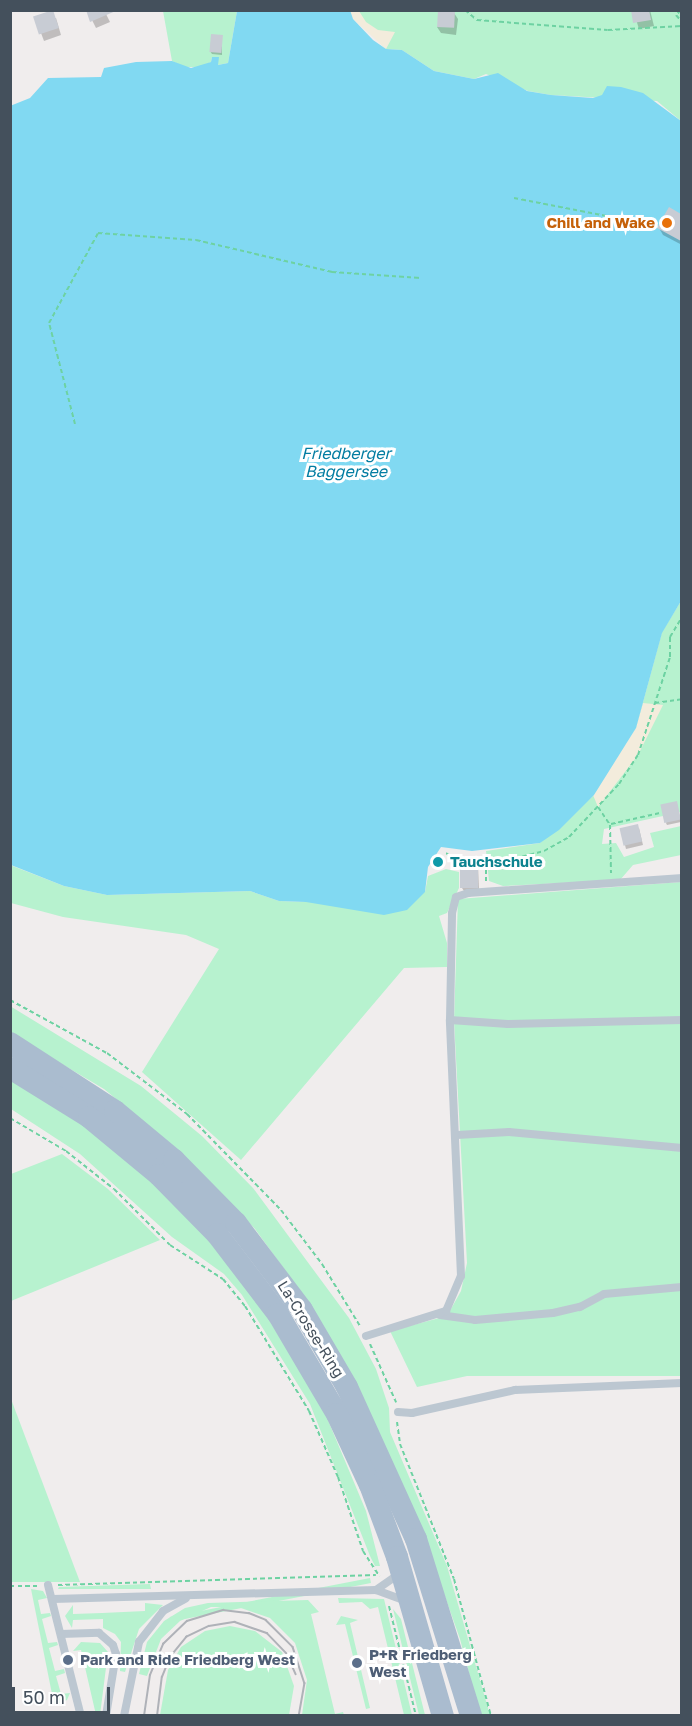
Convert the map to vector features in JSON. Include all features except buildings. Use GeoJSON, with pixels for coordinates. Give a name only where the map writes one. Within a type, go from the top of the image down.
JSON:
{"type":"FeatureCollection","features":[{"type":"Feature","properties":{"kind":"main road","name":"La-Crosse-Ring"},"geometry":{"type":"LineString","coordinates":[[10,1043],[109,1106],[174,1160],[236,1223],[302,1310],[347,1387],[416,1539],[471,1716]]}},
{"type":"Feature","properties":{"kind":"main road","name":"La-Crosse-Ring"},"geometry":{"type":"LineString","coordinates":[[10,1068],[89,1118],[150,1167],[217,1234],[254,1280],[294,1339],[353,1445],[393,1578],[410,1602],[443,1716]]}},
{"type":"Feature","properties":{"kind":"lane"},"geometry":{"type":"LineString","coordinates":[[440,1315],[456,1294],[462,1259],[450,1020],[452,913],[456,897],[468,893],[612,885],[681,878]]}},
{"type":"Feature","properties":{"kind":"lane"},"geometry":{"type":"LineString","coordinates":[[450,1020],[508,1024],[681,1020]]}},
{"type":"Feature","properties":{"kind":"lane"},"geometry":{"type":"LineString","coordinates":[[457,1135],[509,1132],[681,1148]]}},
{"type":"Feature","properties":{"kind":"lane"},"geometry":{"type":"LineString","coordinates":[[366,1336],[440,1315],[475,1320],[554,1313],[580,1307],[604,1294],[681,1287]]}},
{"type":"Feature","properties":{"kind":"lane"},"geometry":{"type":"LineString","coordinates":[[398,1412],[412,1413],[524,1389],[681,1383]]}},
{"type":"Feature","properties":{"kind":"lane"},"geometry":{"type":"LineString","coordinates":[[376,1590],[393,1578]]}},
{"type":"Feature","properties":{"kind":"lane"},"geometry":{"type":"LineString","coordinates":[[48,1585],[81,1716]]}},
{"type":"Feature","properties":{"kind":"lane"},"geometry":{"type":"LineString","coordinates":[[52,1599],[376,1590],[410,1602]]}},
{"type":"Feature","properties":{"kind":"lane"},"geometry":{"type":"LineString","coordinates":[[124,1716],[139,1642],[150,1624],[175,1602],[193,1595]]}},
{"type":"Feature","properties":{"kind":"lane"},"geometry":{"type":"LineString","coordinates":[[61,1634],[99,1633],[113,1645],[116,1654],[106,1716]]}},
{"type":"Feature","properties":{"kind":"path"},"geometry":{"type":"LineString","coordinates":[[465,10],[477,20],[608,30],[681,24],[676,15],[681,10]]}},
{"type":"Feature","properties":{"kind":"path"},"geometry":{"type":"LineString","coordinates":[[514,198],[644,222]]}},
{"type":"Feature","properties":{"kind":"path"},"geometry":{"type":"LineString","coordinates":[[75,424],[48,323],[98,233],[196,240],[332,272],[421,279]]}},
{"type":"Feature","properties":{"kind":"path"},"geometry":{"type":"LineString","coordinates":[[486,866],[544,851],[569,837],[598,807],[638,755],[670,657],[670,637],[681,617]]}},
{"type":"Feature","properties":{"kind":"path"},"geometry":{"type":"LineString","coordinates":[[655,703],[681,699]]}},
{"type":"Feature","properties":{"kind":"path"},"geometry":{"type":"LineString","coordinates":[[598,807],[610,825],[612,885]]}},
{"type":"Feature","properties":{"kind":"path"},"geometry":{"type":"LineString","coordinates":[[610,825],[660,813]]}},
{"type":"Feature","properties":{"kind":"path"},"geometry":{"type":"LineString","coordinates":[[446,853],[454,859],[480,859],[486,866],[486,879]]}},
{"type":"Feature","properties":{"kind":"path"},"geometry":{"type":"LineString","coordinates":[[10,1118],[66,1151],[106,1183],[170,1245],[223,1279],[245,1306],[283,1362],[309,1411],[376,1575]]}},
{"type":"Feature","properties":{"kind":"path"},"geometry":{"type":"LineString","coordinates":[[10,1586],[376,1575],[393,1578]]}},
{"type":"Feature","properties":{"kind":"path"},"geometry":{"type":"LineString","coordinates":[[386,1594],[416,1716]]}},
{"type":"Feature","properties":{"kind":"green space"},"geometry":{"type":"Polygon","coordinates":[[[163,11],[237,11],[228,63],[218,65],[212,57],[211,62],[200,67],[184,67],[172,61],[163,11]]]}},
{"type":"Feature","properties":{"kind":"green space"},"geometry":{"type":"Polygon","coordinates":[[[350,11],[681,11],[681,121],[657,101],[551,95],[528,91],[486,74],[474,79],[434,71],[402,50],[386,49],[350,11]]]}},
{"type":"Feature","properties":{"kind":"green space"},"geometry":{"type":"Polygon","coordinates":[[[681,601],[681,812],[604,829],[602,844],[616,843],[624,857],[654,847],[650,833],[681,826],[681,855],[633,865],[620,880],[503,886],[489,881],[486,851],[540,843],[594,795],[614,767],[636,728],[662,632],[681,601]]]}},
{"type":"Feature","properties":{"kind":"green space"},"geometry":{"type":"Polygon","coordinates":[[[10,865],[64,886],[107,895],[250,891],[279,901],[306,902],[425,892],[428,876],[446,869],[459,872],[459,888],[447,913],[439,916],[447,943],[447,967],[404,968],[241,1160],[142,1072],[219,949],[186,935],[63,917],[11,903],[10,865]]]}},
{"type":"Feature","properties":{"kind":"green space"},"geometry":{"type":"Polygon","coordinates":[[[681,882],[681,1376],[467,1376],[417,1387],[390,1331],[447,1316],[461,1291],[467,1263],[454,1021],[458,899],[681,882]]]}},
{"type":"Feature","properties":{"kind":"green space"},"geometry":{"type":"Polygon","coordinates":[[[10,1006],[141,1086],[202,1136],[253,1188],[349,1318],[376,1369],[389,1408],[390,1432],[447,1566],[490,1715],[480,1715],[460,1639],[425,1540],[313,1309],[255,1229],[177,1149],[104,1089],[11,1034],[10,1006]]]}},
{"type":"Feature","properties":{"kind":"green space"},"geometry":{"type":"Polygon","coordinates":[[[10,1079],[80,1121],[158,1184],[247,1284],[322,1406],[366,1511],[380,1566],[375,1566],[370,1556],[310,1404],[242,1295],[224,1274],[172,1237],[80,1154],[11,1109],[10,1079]]]}},
{"type":"Feature","properties":{"kind":"green space"},"geometry":{"type":"Polygon","coordinates":[[[62,1154],[108,1189],[160,1240],[11,1301],[11,1174],[62,1154]]]}},
{"type":"Feature","properties":{"kind":"green space"},"geometry":{"type":"Polygon","coordinates":[[[11,1399],[80,1582],[11,1582],[11,1399]]]}},
{"type":"Feature","properties":{"kind":"green space"},"geometry":{"type":"Polygon","coordinates":[[[370,1578],[371,1583],[171,1622],[170,1617],[370,1578]]]}},
{"type":"Feature","properties":{"kind":"green space"},"geometry":{"type":"Polygon","coordinates":[[[150,1584],[151,1589],[58,1589],[59,1587],[150,1584]]]}},
{"type":"Feature","properties":{"kind":"green space"},"geometry":{"type":"Polygon","coordinates":[[[31,1589],[43,1591],[47,1598],[38,1600],[41,1614],[50,1613],[51,1616],[42,1619],[48,1643],[57,1642],[58,1645],[49,1648],[55,1671],[64,1669],[65,1673],[56,1676],[61,1694],[70,1693],[67,1700],[60,1703],[54,1704],[31,1589]]]}},
{"type":"Feature","properties":{"kind":"green space"},"geometry":{"type":"Polygon","coordinates":[[[338,1598],[384,1599],[412,1715],[404,1715],[378,1607],[370,1609],[362,1602],[339,1603],[338,1598]]]}},
{"type":"Feature","properties":{"kind":"green space"},"geometry":{"type":"Polygon","coordinates":[[[308,1600],[319,1612],[311,1614],[335,1714],[343,1712],[344,1715],[302,1715],[307,1680],[295,1643],[270,1618],[238,1607],[211,1607],[180,1621],[161,1639],[147,1676],[139,1674],[147,1642],[164,1621],[185,1608],[208,1603],[308,1600]]]}},
{"type":"Feature","properties":{"kind":"green space"},"geometry":{"type":"Polygon","coordinates":[[[145,1603],[163,1605],[139,1629],[125,1672],[120,1671],[121,1642],[115,1634],[103,1628],[103,1619],[73,1620],[72,1628],[65,1616],[73,1605],[73,1614],[145,1611],[145,1603]]]}},
{"type":"Feature","properties":{"kind":"green space"},"geometry":{"type":"Polygon","coordinates":[[[393,1609],[401,1619],[425,1715],[419,1715],[393,1609]]]}},
{"type":"Feature","properties":{"kind":"green space"},"geometry":{"type":"Polygon","coordinates":[[[341,1616],[358,1620],[350,1623],[370,1708],[366,1709],[345,1624],[336,1625],[341,1616]]]}},
{"type":"Feature","properties":{"kind":"green space"},"geometry":{"type":"Polygon","coordinates":[[[230,1626],[255,1631],[282,1652],[294,1686],[289,1715],[160,1715],[168,1670],[181,1647],[205,1631],[230,1626]]]}},
{"type":"Feature","properties":{"kind":"green space"},"geometry":{"type":"Polygon","coordinates":[[[81,1642],[100,1643],[108,1652],[100,1715],[96,1715],[81,1650],[73,1651],[81,1642]]]}},
{"type":"Feature","properties":{"kind":"sand"},"geometry":{"type":"Polygon","coordinates":[[[350,11],[359,11],[366,22],[378,30],[395,32],[386,49],[353,19],[350,11]]]}},
{"type":"Feature","properties":{"kind":"sand"},"geometry":{"type":"Polygon","coordinates":[[[643,703],[663,705],[638,755],[598,807],[593,795],[636,728],[643,703]]]}},
{"type":"Feature","properties":{"kind":"water","name":"Friedberger Baggersee"},"geometry":{"type":"Polygon","coordinates":[[[350,10],[353,19],[373,40],[386,49],[402,50],[434,71],[474,79],[498,73],[527,91],[551,95],[593,98],[602,95],[607,86],[621,87],[643,93],[681,121],[681,601],[662,633],[636,728],[594,795],[559,830],[540,843],[472,851],[441,847],[428,867],[425,892],[407,910],[384,915],[306,902],[279,901],[250,891],[107,895],[64,886],[11,865],[10,106],[30,98],[48,78],[101,77],[104,68],[136,62],[172,61],[191,68],[211,62],[212,57],[219,57],[218,65],[228,63],[237,11],[350,10]]]}},
{"type":"Feature","properties":{"kind":"tram line"},"geometry":{"type":"LineString","coordinates":[[144,1716],[150,1675],[163,1644],[187,1621],[223,1610],[249,1613],[266,1620],[293,1647],[305,1683],[299,1716]]}},
{"type":"Feature","properties":{"kind":"tram line"},"geometry":{"type":"LineString","coordinates":[[157,1716],[162,1677],[170,1657],[186,1637],[209,1626],[235,1622],[267,1633],[287,1654],[296,1674]]}},
{"type":"Feature","properties":{"kind":"place","name":"Chill and Wake"},"geometry":{"type":"Point","coordinates":[667,223]}},
{"type":"Feature","properties":{"kind":"place","name":"Tauchschule"},"geometry":{"type":"Point","coordinates":[438,862]}},
{"type":"Feature","properties":{"kind":"place","name":"Park and Ride Friedberg West"},"geometry":{"type":"Point","coordinates":[68,1660]}},
{"type":"Feature","properties":{"kind":"place","name":"P+R Friedberg West"},"geometry":{"type":"Point","coordinates":[357,1663]}}]}
